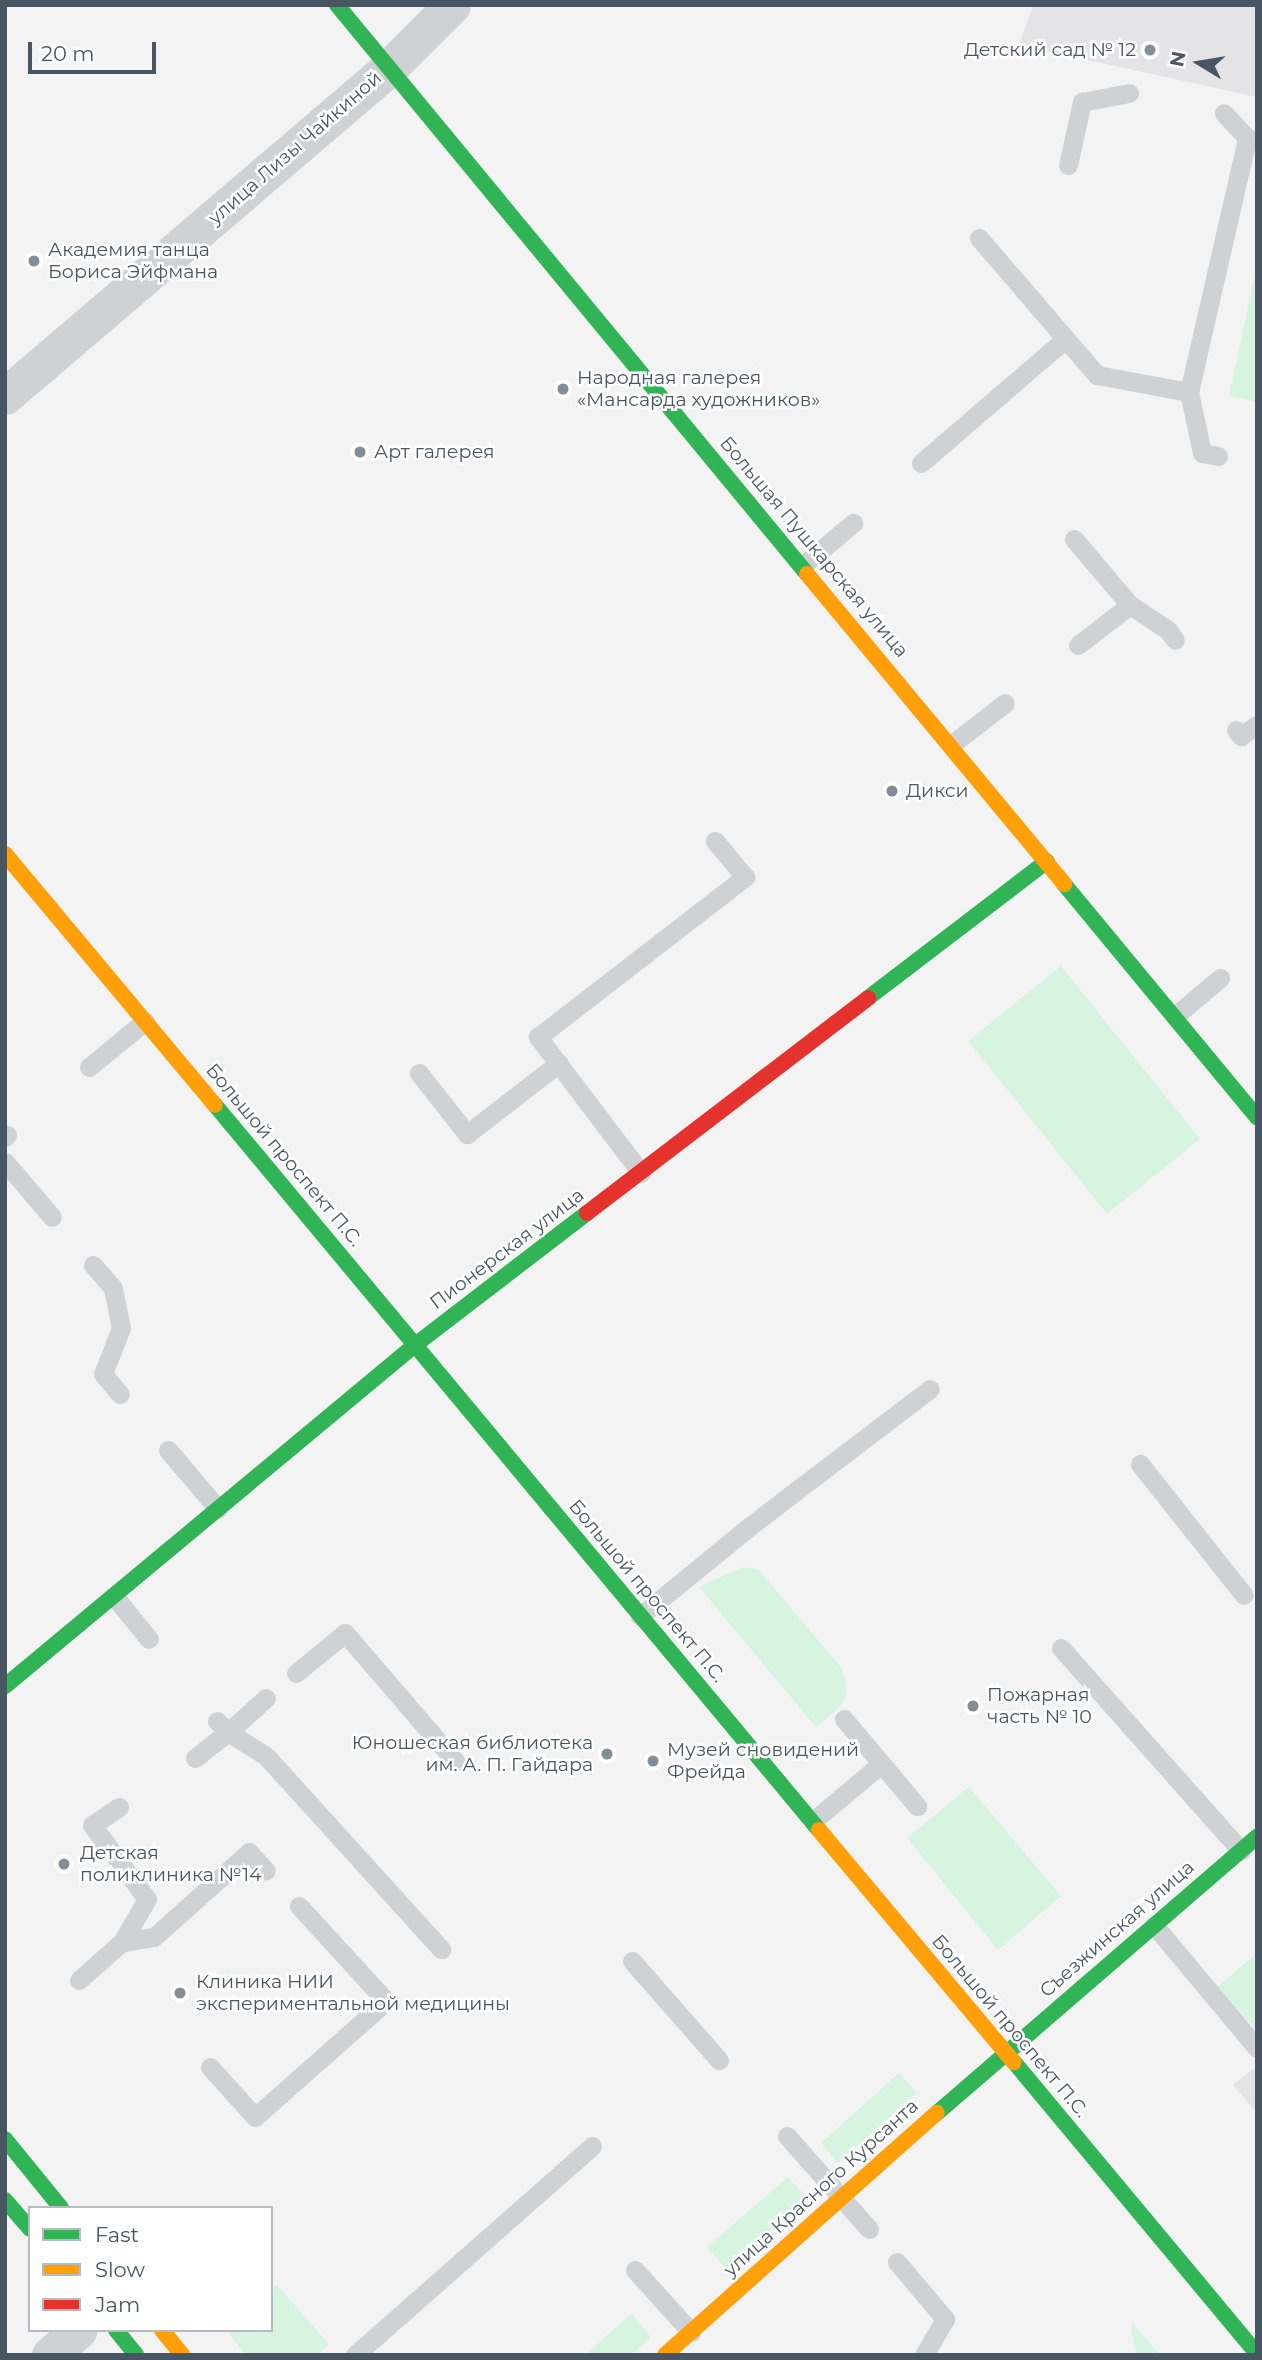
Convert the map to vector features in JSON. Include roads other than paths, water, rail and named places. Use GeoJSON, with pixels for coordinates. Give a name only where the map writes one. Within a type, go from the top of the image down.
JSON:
{"type":"FeatureCollection","features":[{"type":"Feature","properties":{"kind":"main road","name":"Большая Пушкарская улица"},"geometry":{"type":"LineString","coordinates":[[337,5],[1257,1117]]}},
{"type":"Feature","properties":{"kind":"main road","name":"Большой проспект П.С."},"geometry":{"type":"LineString","coordinates":[[5,854],[1257,2354]]}},
{"type":"Feature","properties":{"kind":"main road","name":"Пионерская улица"},"geometry":{"type":"LineString","coordinates":[[5,1686],[415,1345],[1047,861]]}},
{"type":"Feature","properties":{"kind":"main road","name":"Съезжинская улица"},"geometry":{"type":"LineString","coordinates":[[1005,2053],[1257,1837]]}},
{"type":"Feature","properties":{"kind":"main road","name":"улица Красного Курсанта"},"geometry":{"type":"LineString","coordinates":[[665,2355],[1005,2053]]}},
{"type":"Feature","properties":{"kind":"main road"},"geometry":{"type":"LineString","coordinates":[[5,2139],[59,2206]]}},
{"type":"Feature","properties":{"kind":"main road"},"geometry":{"type":"LineString","coordinates":[[5,2200],[28,2227]]}},
{"type":"Feature","properties":{"kind":"main road"},"geometry":{"type":"LineString","coordinates":[[118,2332],[136,2355]]}},
{"type":"Feature","properties":{"kind":"main road"},"geometry":{"type":"LineString","coordinates":[[164,2332],[182,2355]]}},
{"type":"Feature","properties":{"kind":"street","name":"улица Лизы Чайкиной"},"geometry":{"type":"LineString","coordinates":[[5,396],[389,68],[452,5]]}},
{"type":"Feature","properties":{"kind":"street"},"geometry":{"type":"LineString","coordinates":[[50,2355],[77,2332]]}},
{"type":"Feature","properties":{"kind":"lane"},"geometry":{"type":"LineString","coordinates":[[1068,164],[1082,102],[1129,93]]}},
{"type":"Feature","properties":{"kind":"lane"},"geometry":{"type":"LineString","coordinates":[[1218,456],[1202,453],[1189,392],[1252,139],[1224,113]]}},
{"type":"Feature","properties":{"kind":"lane"},"geometry":{"type":"LineString","coordinates":[[979,239],[1097,375],[1189,392]]}},
{"type":"Feature","properties":{"kind":"lane"},"geometry":{"type":"LineString","coordinates":[[921,463],[1064,340]]}},
{"type":"Feature","properties":{"kind":"lane"},"geometry":{"type":"LineString","coordinates":[[802,566],[853,523]]}},
{"type":"Feature","properties":{"kind":"lane"},"geometry":{"type":"LineString","coordinates":[[1074,538],[1130,605],[1168,629],[1175,640]]}},
{"type":"Feature","properties":{"kind":"lane"},"geometry":{"type":"LineString","coordinates":[[1078,645],[1130,605]]}},
{"type":"Feature","properties":{"kind":"lane"},"geometry":{"type":"LineString","coordinates":[[951,745],[1005,703]]}},
{"type":"Feature","properties":{"kind":"lane"},"geometry":{"type":"LineString","coordinates":[[1236,730],[1241,736],[1257,725]]}},
{"type":"Feature","properties":{"kind":"lane"},"geometry":{"type":"LineString","coordinates":[[640,1172],[538,1037],[745,877],[715,841]]}},
{"type":"Feature","properties":{"kind":"lane"},"geometry":{"type":"LineString","coordinates":[[1175,1016],[1220,978]]}},
{"type":"Feature","properties":{"kind":"lane"},"geometry":{"type":"LineString","coordinates":[[89,1068],[145,1021]]}},
{"type":"Feature","properties":{"kind":"lane"},"geometry":{"type":"LineString","coordinates":[[419,1073],[467,1134],[559,1063]]}},
{"type":"Feature","properties":{"kind":"lane"},"geometry":{"type":"LineString","coordinates":[[5,1162],[52,1217]]}},
{"type":"Feature","properties":{"kind":"lane"},"geometry":{"type":"LineString","coordinates":[[93,1265],[113,1288],[121,1328],[103,1374],[120,1394]]}},
{"type":"Feature","properties":{"kind":"lane"},"geometry":{"type":"LineString","coordinates":[[640,1616],[750,1526],[930,1389]]}},
{"type":"Feature","properties":{"kind":"lane"},"geometry":{"type":"LineString","coordinates":[[168,1450],[218,1509]]}},
{"type":"Feature","properties":{"kind":"lane"},"geometry":{"type":"LineString","coordinates":[[1140,1464],[1244,1595]]}},
{"type":"Feature","properties":{"kind":"lane"},"geometry":{"type":"LineString","coordinates":[[114,1596],[149,1639]]}},
{"type":"Feature","properties":{"kind":"lane"},"geometry":{"type":"LineString","coordinates":[[296,1673],[345,1633],[455,1761]]}},
{"type":"Feature","properties":{"kind":"lane"},"geometry":{"type":"LineString","coordinates":[[1061,1648],[1241,1851]]}},
{"type":"Feature","properties":{"kind":"lane"},"geometry":{"type":"LineString","coordinates":[[195,1758],[222,1727],[266,1698]]}},
{"type":"Feature","properties":{"kind":"lane"},"geometry":{"type":"LineString","coordinates":[[844,1719],[917,1806]]}},
{"type":"Feature","properties":{"kind":"lane"},"geometry":{"type":"LineString","coordinates":[[222,1727],[266,1756],[440,1949]]}},
{"type":"Feature","properties":{"kind":"lane"},"geometry":{"type":"LineString","coordinates":[[813,1821],[881,1764]]}},
{"type":"Feature","properties":{"kind":"lane"},"geometry":{"type":"LineString","coordinates":[[79,1980],[122,1942],[147,1899],[92,1825],[119,1807]]}},
{"type":"Feature","properties":{"kind":"lane"},"geometry":{"type":"LineString","coordinates":[[122,1942],[154,1937],[248,1852],[266,1871]]}},
{"type":"Feature","properties":{"kind":"lane"},"geometry":{"type":"LineString","coordinates":[[210,2067],[256,2117],[386,2001],[299,1906]]}},
{"type":"Feature","properties":{"kind":"lane"},"geometry":{"type":"LineString","coordinates":[[1154,1925],[1257,2048]]}},
{"type":"Feature","properties":{"kind":"lane"},"geometry":{"type":"LineString","coordinates":[[632,1962],[719,2060]]}},
{"type":"Feature","properties":{"kind":"lane"},"geometry":{"type":"LineString","coordinates":[[788,2136],[869,2229]]}},
{"type":"Feature","properties":{"kind":"lane"},"geometry":{"type":"LineString","coordinates":[[355,2355],[560,2187],[592,2146]]}},
{"type":"Feature","properties":{"kind":"lane"},"geometry":{"type":"LineString","coordinates":[[897,2262],[945,2319],[924,2355]]}},
{"type":"Feature","properties":{"kind":"lane"},"geometry":{"type":"LineString","coordinates":[[635,2270],[691,2332]]}},
{"type":"Feature","properties":{"kind":"place","name":"Детский сад № 12"},"geometry":{"type":"Point","coordinates":[1150,50]}},
{"type":"Feature","properties":{"kind":"place","name":"Академия танца Бориса Эйфмана"},"geometry":{"type":"Point","coordinates":[34,261]}},
{"type":"Feature","properties":{"kind":"place","name":"Народная галерея «Мансарда художников»"},"geometry":{"type":"Point","coordinates":[563,389]}},
{"type":"Feature","properties":{"kind":"place","name":"Арт галерея"},"geometry":{"type":"Point","coordinates":[360,452]}},
{"type":"Feature","properties":{"kind":"place","name":"Дикси"},"geometry":{"type":"Point","coordinates":[892,791]}},
{"type":"Feature","properties":{"kind":"place","name":"Пожарная часть № 10"},"geometry":{"type":"Point","coordinates":[973,1706]}},
{"type":"Feature","properties":{"kind":"place","name":"Юношеская библиотека им. А. П. Гайдара"},"geometry":{"type":"Point","coordinates":[607,1754]}},
{"type":"Feature","properties":{"kind":"place","name":"Музей сновидений Фрейда"},"geometry":{"type":"Point","coordinates":[653,1761]}},
{"type":"Feature","properties":{"kind":"place","name":"Детская поликлиника №14"},"geometry":{"type":"Point","coordinates":[64,1864]}},
{"type":"Feature","properties":{"kind":"place","name":"Клиника НИИ экспериментальной медицины"},"geometry":{"type":"Point","coordinates":[180,1993]}}]}
